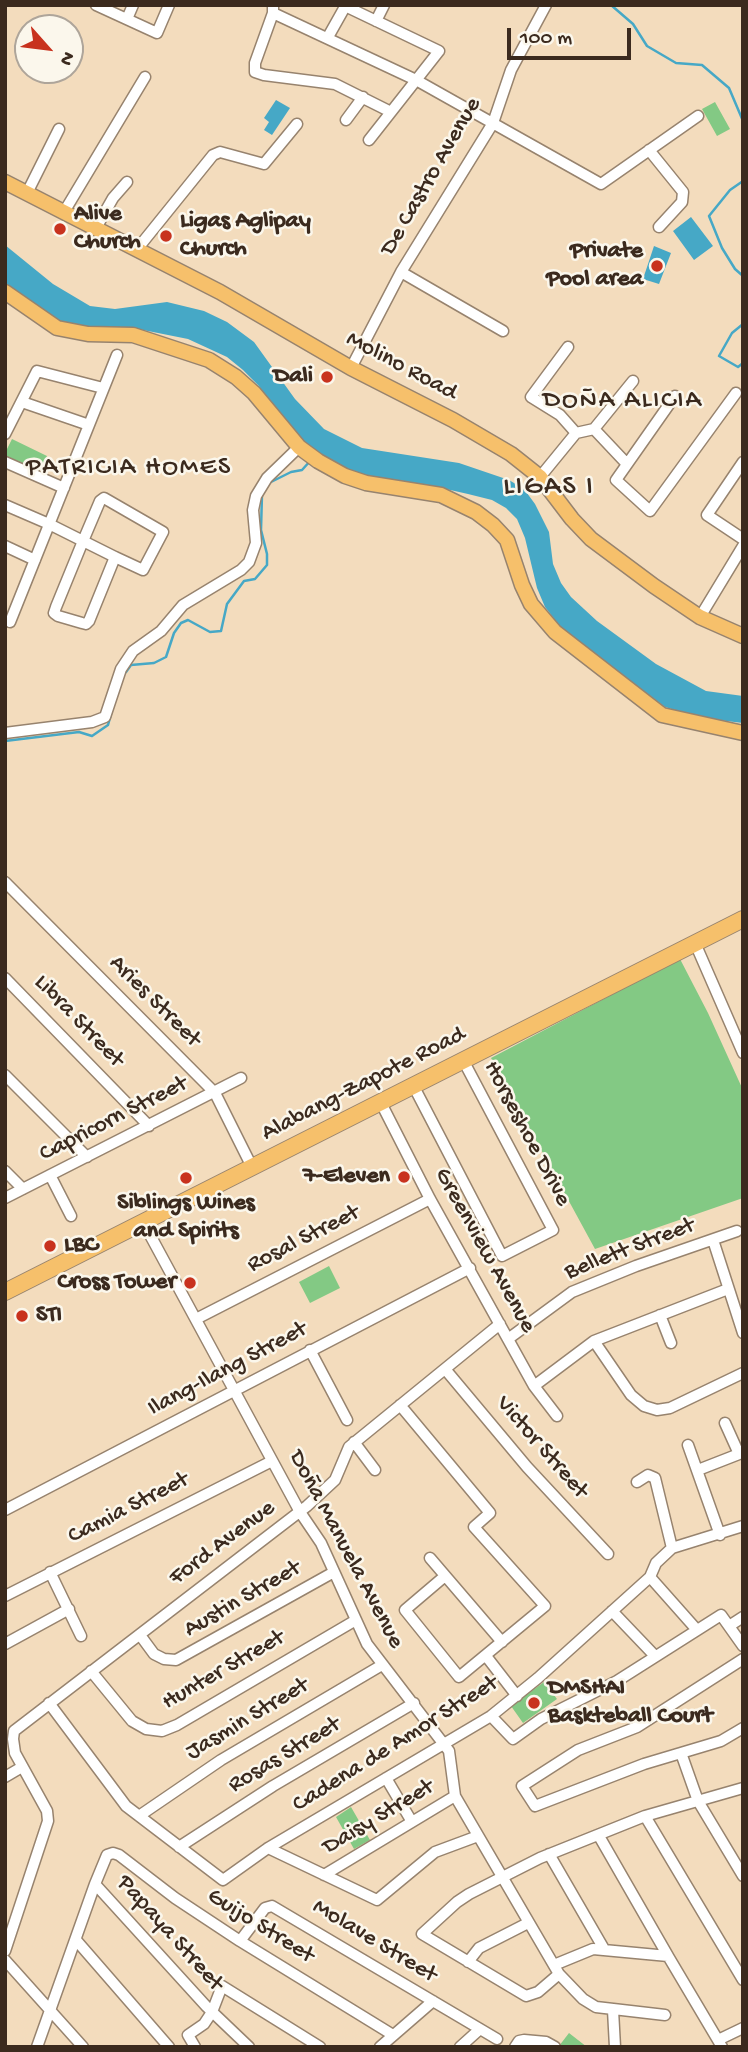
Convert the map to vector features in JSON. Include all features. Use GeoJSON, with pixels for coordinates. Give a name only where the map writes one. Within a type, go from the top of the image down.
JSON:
{"type":"FeatureCollection","features":[{"type":"Feature","properties":{"kind":"highway","name":"Alabang-Zapote Road"},"geometry":{"type":"LineString","coordinates":[[5,1292],[742,920]]}},
{"type":"Feature","properties":{"kind":"main road","name":"Molino Road"},"geometry":{"type":"LineString","coordinates":[[5,182],[220,292],[351,368],[453,420],[511,454],[540,477],[591,539],[700,617],[743,636]]}},
{"type":"Feature","properties":{"kind":"main road"},"geometry":{"type":"LineString","coordinates":[[5,292],[57,328],[88,334],[133,335],[209,360],[236,376],[254,393],[301,449],[318,461],[366,483],[441,495],[485,518],[507,540],[522,586],[531,604],[555,632],[662,715],[743,733]]}},
{"type":"Feature","properties":{"kind":"street"},"geometry":{"type":"LineString","coordinates":[[96,5],[157,33],[169,5]]}},
{"type":"Feature","properties":{"kind":"street"},"geometry":{"type":"LineString","coordinates":[[127,19],[133,5]]}},
{"type":"Feature","properties":{"kind":"street"},"geometry":{"type":"LineString","coordinates":[[376,21],[384,5]]}},
{"type":"Feature","properties":{"kind":"street","name":"De Castro Avenue"},"geometry":{"type":"LineString","coordinates":[[351,368],[401,272],[493,122],[511,70],[546,5]]}},
{"type":"Feature","properties":{"kind":"street"},"geometry":{"type":"LineString","coordinates":[[328,37],[345,6],[439,51],[369,140]]}},
{"type":"Feature","properties":{"kind":"street"},"geometry":{"type":"LineString","coordinates":[[391,112],[335,84],[255,72],[255,63],[273,9],[416,80],[601,184],[698,116]]}},
{"type":"Feature","properties":{"kind":"street"},"geometry":{"type":"LineString","coordinates":[[64,212],[145,77]]}},
{"type":"Feature","properties":{"kind":"street"},"geometry":{"type":"LineString","coordinates":[[346,120],[363,97]]}},
{"type":"Feature","properties":{"kind":"street"},"geometry":{"type":"LineString","coordinates":[[138,248],[216,153],[264,164],[297,124]]}},
{"type":"Feature","properties":{"kind":"street"},"geometry":{"type":"LineString","coordinates":[[27,193],[58,129]]}},
{"type":"Feature","properties":{"kind":"street"},"geometry":{"type":"LineString","coordinates":[[649,150],[683,192],[682,202],[659,227]]}},
{"type":"Feature","properties":{"kind":"street"},"geometry":{"type":"LineString","coordinates":[[96,228],[113,198],[127,181]]}},
{"type":"Feature","properties":{"kind":"street"},"geometry":{"type":"LineString","coordinates":[[401,272],[503,331]]}},
{"type":"Feature","properties":{"kind":"street"},"geometry":{"type":"LineString","coordinates":[[568,347],[531,397],[560,415],[576,432]]}},
{"type":"Feature","properties":{"kind":"street"},"geometry":{"type":"LineString","coordinates":[[10,622],[117,355]]}},
{"type":"Feature","properties":{"kind":"street"},"geometry":{"type":"LineString","coordinates":[[5,434],[37,371],[103,388]]}},
{"type":"Feature","properties":{"kind":"street"},"geometry":{"type":"LineString","coordinates":[[540,477],[576,432],[594,429],[634,381]]}},
{"type":"Feature","properties":{"kind":"street"},"geometry":{"type":"LineString","coordinates":[[675,396],[616,480],[650,511],[736,393]]}},
{"type":"Feature","properties":{"kind":"street"},"geometry":{"type":"LineString","coordinates":[[22,402],[89,425]]}},
{"type":"Feature","properties":{"kind":"street"},"geometry":{"type":"LineString","coordinates":[[594,429],[627,464]]}},
{"type":"Feature","properties":{"kind":"street"},"geometry":{"type":"LineString","coordinates":[[5,733],[92,722],[105,717],[121,669],[133,651],[161,631],[183,605],[241,570],[248,562],[256,543],[253,510],[256,496],[267,478],[301,449]]}},
{"type":"Feature","properties":{"kind":"street"},"geometry":{"type":"LineString","coordinates":[[5,462],[64,488]]}},
{"type":"Feature","properties":{"kind":"street"},"geometry":{"type":"LineString","coordinates":[[743,462],[707,515],[743,538]]}},
{"type":"Feature","properties":{"kind":"street"},"geometry":{"type":"LineString","coordinates":[[5,505],[49,524],[83,541],[115,557],[143,570],[163,533],[104,498],[83,541],[54,612],[58,616],[86,624],[89,621],[115,557]]}},
{"type":"Feature","properties":{"kind":"street"},"geometry":{"type":"LineString","coordinates":[[5,546],[35,560]]}},
{"type":"Feature","properties":{"kind":"street"},"geometry":{"type":"LineString","coordinates":[[700,617],[743,546]]}},
{"type":"Feature","properties":{"kind":"street"},"geometry":{"type":"LineString","coordinates":[[5,599],[18,602]]}},
{"type":"Feature","properties":{"kind":"street","name":"Aries Street"},"geometry":{"type":"LineString","coordinates":[[5,882],[215,1093],[252,1167]]}},
{"type":"Feature","properties":{"kind":"street"},"geometry":{"type":"LineString","coordinates":[[695,943],[743,1053]]}},
{"type":"Feature","properties":{"kind":"street","name":"Libra Street"},"geometry":{"type":"LineString","coordinates":[[5,978],[149,1126]]}},
{"type":"Feature","properties":{"kind":"street","name":"Horseshoe Drive"},"geometry":{"type":"LineString","coordinates":[[413,1085],[502,1256],[553,1230],[463,1060]]}},
{"type":"Feature","properties":{"kind":"street"},"geometry":{"type":"LineString","coordinates":[[5,1075],[87,1157]]}},
{"type":"Feature","properties":{"kind":"street","name":"Capricorn Street"},"geometry":{"type":"LineString","coordinates":[[5,1198],[241,1078]]}},
{"type":"Feature","properties":{"kind":"street","name":"Greenview Avenue"},"geometry":{"type":"LineString","coordinates":[[380,1101],[430,1199],[534,1386],[557,1416]]}},
{"type":"Feature","properties":{"kind":"street"},"geometry":{"type":"LineString","coordinates":[[5,1171],[23,1189]]}},
{"type":"Feature","properties":{"kind":"street"},"geometry":{"type":"LineString","coordinates":[[50,1175],[72,1216]]}},
{"type":"Feature","properties":{"kind":"street","name":"Rosal Street"},"geometry":{"type":"LineString","coordinates":[[196,1319],[430,1199]]}},
{"type":"Feature","properties":{"kind":"street","name":"Doña Manuela Avenue"},"geometry":{"type":"LineString","coordinates":[[143,1222],[236,1391],[299,1513],[321,1543],[367,1644],[449,1751],[456,1796],[556,1970],[590,2004],[613,2010],[665,2015]]}},
{"type":"Feature","properties":{"kind":"street","name":"Bellett Street"},"geometry":{"type":"LineString","coordinates":[[508,1339],[572,1292],[636,1266],[737,1231]]}},
{"type":"Feature","properties":{"kind":"street"},"geometry":{"type":"LineString","coordinates":[[713,1240],[743,1333]]}},
{"type":"Feature","properties":{"kind":"street","name":"Ilang-Ilang Street"},"geometry":{"type":"LineString","coordinates":[[5,1510],[470,1268]]}},
{"type":"Feature","properties":{"kind":"street"},"geometry":{"type":"LineString","coordinates":[[534,1386],[594,1341],[728,1289]]}},
{"type":"Feature","properties":{"kind":"street"},"geometry":{"type":"LineString","coordinates":[[660,1315],[671,1343]]}},
{"type":"Feature","properties":{"kind":"street","name":"Ford Avenue"},"geometry":{"type":"LineString","coordinates":[[5,1951],[48,1821],[47,1811],[15,1753],[12,1736],[18,1726],[299,1513],[331,1486],[345,1453],[354,1442],[500,1324]]}},
{"type":"Feature","properties":{"kind":"street"},"geometry":{"type":"LineString","coordinates":[[594,1341],[631,1395],[644,1406],[657,1410],[670,1408],[743,1373]]}},
{"type":"Feature","properties":{"kind":"street"},"geometry":{"type":"LineString","coordinates":[[310,1350],[347,1420]]}},
{"type":"Feature","properties":{"kind":"street","name":"Victor Street"},"geometry":{"type":"LineString","coordinates":[[445,1369],[527,1467],[608,1553]]}},
{"type":"Feature","properties":{"kind":"street"},"geometry":{"type":"LineString","coordinates":[[400,1405],[490,1513],[474,1527],[545,1606],[459,1677],[405,1610],[445,1576]]}},
{"type":"Feature","properties":{"kind":"street"},"geometry":{"type":"LineString","coordinates":[[698,1470],[739,1454],[725,1423]]}},
{"type":"Feature","properties":{"kind":"street"},"geometry":{"type":"LineString","coordinates":[[354,1442],[375,1470]]}},
{"type":"Feature","properties":{"kind":"street"},"geometry":{"type":"LineString","coordinates":[[688,1445],[720,1535]]}},
{"type":"Feature","properties":{"kind":"street","name":"Camia Street"},"geometry":{"type":"LineString","coordinates":[[5,1596],[272,1461]]}},
{"type":"Feature","properties":{"kind":"street"},"geometry":{"type":"LineString","coordinates":[[637,1482],[649,1475],[654,1478],[672,1548],[743,1526]]}},
{"type":"Feature","properties":{"kind":"street","name":"Cadena de Amor Street"},"geometry":{"type":"LineString","coordinates":[[179,1847],[223,1880],[268,1848],[491,1716],[650,1577],[656,1563],[672,1548]]}},
{"type":"Feature","properties":{"kind":"street"},"geometry":{"type":"LineString","coordinates":[[430,1558],[502,1642]]}},
{"type":"Feature","properties":{"kind":"street"},"geometry":{"type":"LineString","coordinates":[[50,1572],[81,1636]]}},
{"type":"Feature","properties":{"kind":"street","name":"Austin Street"},"geometry":{"type":"LineString","coordinates":[[139,1635],[154,1654],[164,1659],[176,1660],[334,1572]]}},
{"type":"Feature","properties":{"kind":"street"},"geometry":{"type":"LineString","coordinates":[[650,1577],[698,1630]]}},
{"type":"Feature","properties":{"kind":"street"},"geometry":{"type":"LineString","coordinates":[[5,1644],[68,1609]]}},
{"type":"Feature","properties":{"kind":"street"},"geometry":{"type":"LineString","coordinates":[[612,1611],[655,1656]]}},
{"type":"Feature","properties":{"kind":"street"},"geometry":{"type":"LineString","coordinates":[[491,1716],[513,1739],[541,1719],[617,1681],[722,1615],[743,1646]]}},
{"type":"Feature","properties":{"kind":"street"},"geometry":{"type":"LineString","coordinates":[[729,1626],[743,1617]]}},
{"type":"Feature","properties":{"kind":"street","name":"Hunter Street"},"geometry":{"type":"LineString","coordinates":[[91,1671],[132,1721],[146,1729],[162,1731],[177,1725],[356,1620]]}},
{"type":"Feature","properties":{"kind":"street"},"geometry":{"type":"LineString","coordinates":[[486,1656],[517,1696]]}},
{"type":"Feature","properties":{"kind":"street"},"geometry":{"type":"LineString","coordinates":[[743,1660],[638,1727],[578,1751],[522,1786],[535,1806],[610,1776],[721,1741],[743,1728]]}},
{"type":"Feature","properties":{"kind":"street","name":"Jasmin Street"},"geometry":{"type":"LineString","coordinates":[[139,1816],[221,1760],[382,1665]]}},
{"type":"Feature","properties":{"kind":"street"},"geometry":{"type":"LineString","coordinates":[[49,1703],[126,1806],[179,1847]]}},
{"type":"Feature","properties":{"kind":"street","name":"Rosas Street"},"geometry":{"type":"LineString","coordinates":[[179,1847],[273,1786],[414,1703]]}},
{"type":"Feature","properties":{"kind":"street"},"geometry":{"type":"LineString","coordinates":[[681,1753],[698,1801],[743,1876]]}},
{"type":"Feature","properties":{"kind":"street"},"geometry":{"type":"LineString","coordinates":[[5,1777],[22,1767]]}},
{"type":"Feature","properties":{"kind":"street"},"geometry":{"type":"LineString","coordinates":[[386,1778],[412,1822]]}},
{"type":"Feature","properties":{"kind":"street"},"geometry":{"type":"LineString","coordinates":[[668,1956],[604,1949],[585,1951],[556,1970],[538,1992],[526,1996],[422,1934],[457,1902],[502,1876],[549,1854],[645,1816],[743,1788]]}},
{"type":"Feature","properties":{"kind":"street","name":"Daisy Street"},"geometry":{"type":"LineString","coordinates":[[324,1875],[456,1796]]}},
{"type":"Feature","properties":{"kind":"street"},"geometry":{"type":"LineString","coordinates":[[645,1816],[743,1980]]}},
{"type":"Feature","properties":{"kind":"street"},"geometry":{"type":"LineString","coordinates":[[268,1848],[377,1900],[435,1852],[478,1836]]}},
{"type":"Feature","properties":{"kind":"street"},"geometry":{"type":"LineString","coordinates":[[599,1836],[720,2044],[743,2028]]}},
{"type":"Feature","properties":{"kind":"street","name":"Guijo Street"},"geometry":{"type":"LineString","coordinates":[[95,1884],[107,1856],[113,1853],[120,1855],[175,1898],[240,1941],[393,2035]]}},
{"type":"Feature","properties":{"kind":"street"},"geometry":{"type":"LineString","coordinates":[[549,1854],[604,1949]]}},
{"type":"Feature","properties":{"kind":"street"},"geometry":{"type":"LineString","coordinates":[[37,2047],[95,1884]]}},
{"type":"Feature","properties":{"kind":"street","name":"Papaya Street"},"geometry":{"type":"LineString","coordinates":[[95,1884],[212,2012],[249,2047]]}},
{"type":"Feature","properties":{"kind":"street","name":"Molave Street"},"geometry":{"type":"LineString","coordinates":[[240,1941],[265,1908],[272,1906],[497,2039]]}},
{"type":"Feature","properties":{"kind":"street"},"geometry":{"type":"LineString","coordinates":[[468,1962],[479,1948],[528,1923]]}},
{"type":"Feature","properties":{"kind":"street"},"geometry":{"type":"LineString","coordinates":[[76,1940],[169,2047]]}},
{"type":"Feature","properties":{"kind":"street"},"geometry":{"type":"LineString","coordinates":[[5,1960],[83,2047]]}},
{"type":"Feature","properties":{"kind":"street"},"geometry":{"type":"LineString","coordinates":[[195,2047],[188,2035],[204,2024],[222,1986],[320,2047]]}},
{"type":"Feature","properties":{"kind":"street"},"geometry":{"type":"LineString","coordinates":[[380,2047],[433,2001]]}},
{"type":"Feature","properties":{"kind":"street"},"geometry":{"type":"LineString","coordinates":[[613,2010],[615,2047]]}},
{"type":"Feature","properties":{"kind":"street"},"geometry":{"type":"LineString","coordinates":[[460,2047],[480,2029]]}},
{"type":"Feature","properties":{"kind":"street"},"geometry":{"type":"LineString","coordinates":[[515,2047],[519,2041],[524,2040],[546,2042],[555,2047]]}},
{"type":"Feature","properties":{"kind":"green space"},"geometry":{"type":"Polygon","coordinates":[[[715,102],[730,129],[717,136],[702,109],[715,102]]]}},
{"type":"Feature","properties":{"kind":"green space"},"geometry":{"type":"Polygon","coordinates":[[[12,439],[47,456],[38,474],[5,459],[12,439]]]}},
{"type":"Feature","properties":{"kind":"green space"},"geometry":{"type":"Polygon","coordinates":[[[680,959],[743,1090],[743,1198],[595,1249],[491,1058],[680,959]]]}},
{"type":"Feature","properties":{"kind":"green space"},"geometry":{"type":"Polygon","coordinates":[[[329,1266],[340,1288],[310,1303],[299,1282],[329,1266]]]}},
{"type":"Feature","properties":{"kind":"green space","name":"DMSHAI Baskteball Court"},"geometry":{"type":"Polygon","coordinates":[[[544,1682],[557,1699],[523,1723],[511,1706],[544,1682]]]}},
{"type":"Feature","properties":{"kind":"green space"},"geometry":{"type":"Polygon","coordinates":[[[351,1807],[370,1840],[354,1849],[336,1817],[351,1807]]]}},
{"type":"Feature","properties":{"kind":"green space"},"geometry":{"type":"Polygon","coordinates":[[[569,2033],[587,2047],[559,2046],[569,2033]]]}},
{"type":"Feature","properties":{"kind":"water"},"geometry":{"type":"Polygon","coordinates":[[[276,100],[290,108],[272,135],[264,130],[269,122],[264,118],[276,100]]]}},
{"type":"Feature","properties":{"kind":"water"},"geometry":{"type":"Polygon","coordinates":[[[691,217],[713,246],[694,260],[673,231],[691,217]]]}},
{"type":"Feature","properties":{"kind":"water"},"geometry":{"type":"Polygon","coordinates":[[[5,245],[53,284],[90,306],[115,309],[167,302],[204,311],[227,322],[254,342],[295,399],[324,429],[362,448],[459,463],[509,480],[524,489],[549,532],[553,564],[571,597],[597,621],[656,664],[706,691],[743,696],[743,723],[701,718],[665,707],[562,629],[545,607],[537,588],[525,538],[517,519],[506,508],[492,500],[437,487],[375,479],[322,460],[289,426],[258,385],[227,357],[188,339],[138,329],[109,330],[62,323],[24,299],[5,282],[5,245]]]}},
{"type":"Feature","properties":{"kind":"water","name":"Private Pool area"},"geometry":{"type":"Polygon","coordinates":[[[654,246],[671,253],[659,284],[643,279],[654,246]]]}},
{"type":"Feature","properties":{"kind":"waterway"},"geometry":{"type":"LineString","coordinates":[[611,5],[633,24],[647,46],[676,63],[702,65],[729,88],[743,121]]}},
{"type":"Feature","properties":{"kind":"waterway"},"geometry":{"type":"LineString","coordinates":[[743,142],[743,153]]}},
{"type":"Feature","properties":{"kind":"waterway"},"geometry":{"type":"LineString","coordinates":[[743,181],[730,190],[709,216],[722,248],[735,269],[743,276]]}},
{"type":"Feature","properties":{"kind":"waterway"},"geometry":{"type":"LineString","coordinates":[[743,324],[732,333],[719,356],[738,367],[743,363]]}},
{"type":"Feature","properties":{"kind":"waterway"},"geometry":{"type":"LineString","coordinates":[[269,483],[291,472],[302,470],[311,460]]}},
{"type":"Feature","properties":{"kind":"waterway"},"geometry":{"type":"LineString","coordinates":[[126,672],[131,665],[154,663],[166,657],[174,633],[181,623],[188,620],[210,632],[221,631],[227,604],[244,581],[255,579],[267,565],[261,530],[262,494]]}},
{"type":"Feature","properties":{"kind":"waterway"},"geometry":{"type":"LineString","coordinates":[[5,741],[79,732],[92,736],[108,725],[111,714]]}},
{"type":"Feature","properties":{"kind":"place","name":"Alive Church"},"geometry":{"type":"Point","coordinates":[60,229]}},
{"type":"Feature","properties":{"kind":"place","name":"Ligas Aglipay Church"},"geometry":{"type":"Point","coordinates":[166,236]}},
{"type":"Feature","properties":{"kind":"place","name":"Private Pool area"},"geometry":{"type":"Point","coordinates":[657,266]}},
{"type":"Feature","properties":{"kind":"place","name":"Dali"},"geometry":{"type":"Point","coordinates":[327,377]}},
{"type":"Feature","properties":{"kind":"place","name":"7-Eleven"},"geometry":{"type":"Point","coordinates":[404,1177]}},
{"type":"Feature","properties":{"kind":"place","name":"Siblings Wines and Spirits"},"geometry":{"type":"Point","coordinates":[186,1178]}},
{"type":"Feature","properties":{"kind":"place","name":"LBC"},"geometry":{"type":"Point","coordinates":[50,1246]}},
{"type":"Feature","properties":{"kind":"place","name":"Cross Tower"},"geometry":{"type":"Point","coordinates":[190,1283]}},
{"type":"Feature","properties":{"kind":"place","name":"STI"},"geometry":{"type":"Point","coordinates":[22,1316]}},
{"type":"Feature","properties":{"kind":"place","name":"DMSHAI Baskteball Court"},"geometry":{"type":"Point","coordinates":[534,1703]}},
{"type":"Feature","properties":{"kind":"district","name":"DOÑA ALICIA"},"geometry":{"type":"Point","coordinates":[623,402]}},
{"type":"Feature","properties":{"kind":"district","name":"PATRICIA HOMES"},"geometry":{"type":"Point","coordinates":[129,469]}},
{"type":"Feature","properties":{"kind":"district","name":"LIGAS I"},"geometry":{"type":"Point","coordinates":[549,489]}}]}
